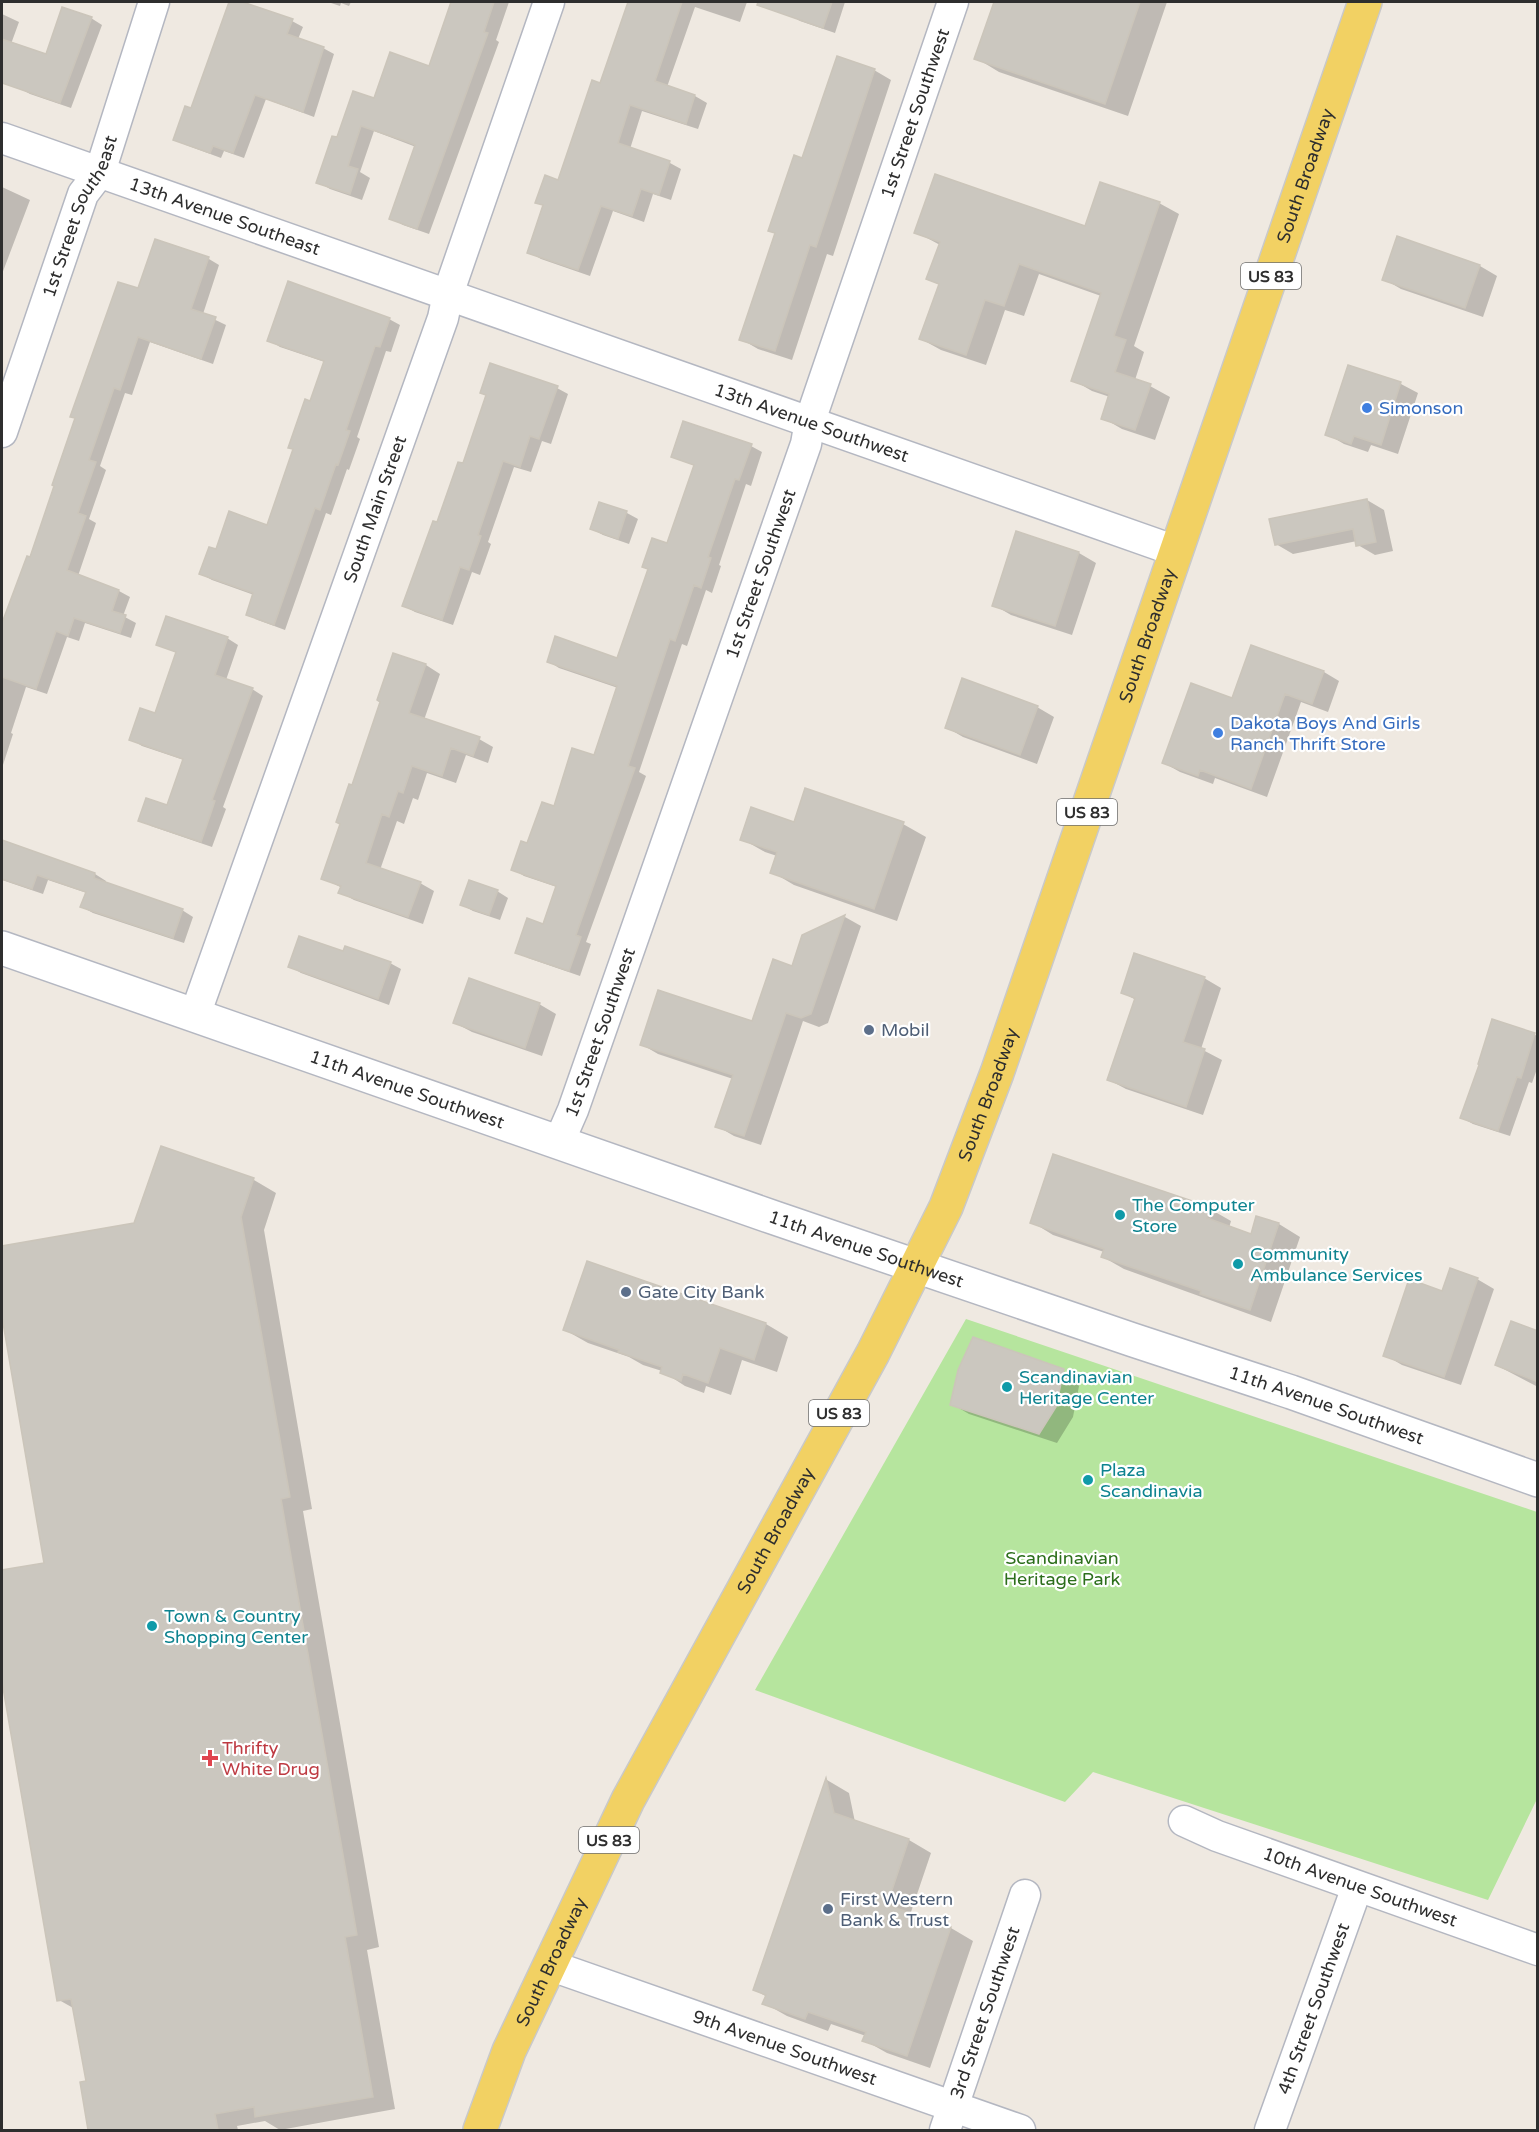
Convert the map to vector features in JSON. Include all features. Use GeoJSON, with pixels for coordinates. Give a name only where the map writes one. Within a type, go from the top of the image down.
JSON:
{"type":"FeatureCollection","features":[{"type":"Feature","properties":{"kind":"main road","name":"South Broadway"},"geometry":{"type":"LineString","coordinates":[[480,2130],[509,2051],[628,1800],[867,1363],[946,1207],[983,1111],[1365,2]]}},
{"type":"Feature","properties":{"kind":"street","name":"1st Street Southeast"},"geometry":{"type":"LineString","coordinates":[[2,432],[83,194],[100,172],[154,2]]}},
{"type":"Feature","properties":{"kind":"street","name":"South Main Street"},"geometry":{"type":"LineString","coordinates":[[195,1016],[443,318],[448,294],[549,2]]}},
{"type":"Feature","properties":{"kind":"street","name":"1st Street Southwest"},"geometry":{"type":"LineString","coordinates":[[559,1142],[573,1110],[806,444],[810,421],[953,2]]}},
{"type":"Feature","properties":{"kind":"street","name":"13th Avenue Southeast"},"geometry":{"type":"LineString","coordinates":[[2,138],[448,294]]}},
{"type":"Feature","properties":{"kind":"street","name":"13th Avenue Southwest"},"geometry":{"type":"LineString","coordinates":[[448,294],[1176,551]]}},
{"type":"Feature","properties":{"kind":"street","name":"11th Avenue Southwest"},"geometry":{"type":"LineString","coordinates":[[2,948],[916,1266],[1272,1385],[1538,1480]]}},
{"type":"Feature","properties":{"kind":"street","name":"10th Avenue Southwest"},"geometry":{"type":"LineString","coordinates":[[1184,1821],[1217,1836],[1538,1950]]}},
{"type":"Feature","properties":{"kind":"street","name":"4th Street Southwest"},"geometry":{"type":"LineString","coordinates":[[1270,2130],[1357,1887]]}},
{"type":"Feature","properties":{"kind":"street","name":"3rd Street Southwest"},"geometry":{"type":"LineString","coordinates":[[948,2119],[1026,1895]]}},
{"type":"Feature","properties":{"kind":"street","name":"9th Avenue Southwest"},"geometry":{"type":"LineString","coordinates":[[549,1965],[948,2119],[1020,2130]]}},
{"type":"Feature","properties":{"kind":"green space","name":"Scandinavian Heritage Park"},"geometry":{"type":"Polygon","coordinates":[[[966,1319],[1537,1512],[1537,1799],[1488,1900],[1093,1772],[1065,1802],[755,1690],[966,1319]]]}},
{"type":"Feature","properties":{"kind":"building"},"geometry":{"type":"Polygon","coordinates":[[[229,2],[243,2],[293,19],[287,34],[324,47],[303,112],[255,95],[233,153],[213,146],[210,153],[173,140],[185,106],[191,108],[229,2]]]}},
{"type":"Feature","properties":{"kind":"building"},"geometry":{"type":"Polygon","coordinates":[[[451,2],[494,2],[484,32],[488,33],[417,229],[389,219],[415,145],[361,126],[348,166],[358,169],[350,194],[316,183],[332,136],[337,137],[353,91],[374,98],[390,52],[429,66],[451,2]]]}},
{"type":"Feature","properties":{"kind":"building"},"geometry":{"type":"Polygon","coordinates":[[[628,2],[682,2],[655,81],[695,95],[686,124],[630,105],[618,143],[670,161],[659,195],[641,189],[632,216],[601,206],[578,270],[527,253],[543,205],[535,203],[545,175],[558,180],[592,80],[600,83],[628,2]]]}},
{"type":"Feature","properties":{"kind":"building"},"geometry":{"type":"Polygon","coordinates":[[[758,2],[832,2],[823,28],[757,5],[758,2]]]}},
{"type":"Feature","properties":{"kind":"building"},"geometry":{"type":"Polygon","coordinates":[[[994,2],[1140,2],[1105,104],[974,59],[994,2]]]}},
{"type":"Feature","properties":{"kind":"building"},"geometry":{"type":"Polygon","coordinates":[[[62,7],[92,17],[60,103],[2,83],[2,39],[46,54],[62,7]]]}},
{"type":"Feature","properties":{"kind":"building"},"geometry":{"type":"Polygon","coordinates":[[[837,56],[875,69],[816,247],[810,245],[775,351],[739,340],[775,233],[768,231],[794,155],[802,158],[837,56]]]}},
{"type":"Feature","properties":{"kind":"building"},"geometry":{"type":"Polygon","coordinates":[[[935,174],[1085,226],[1100,182],[1160,202],[1114,336],[1126,340],[1115,372],[1151,384],[1135,430],[1101,419],[1109,394],[1071,381],[1101,293],[1019,264],[1004,306],[985,300],[966,355],[919,339],[939,284],[926,279],[940,242],[914,233],[935,174]]]}},
{"type":"Feature","properties":{"kind":"building"},"geometry":{"type":"Polygon","coordinates":[[[1397,236],[1480,265],[1465,308],[1382,280],[1397,236]]]}},
{"type":"Feature","properties":{"kind":"building"},"geometry":{"type":"Polygon","coordinates":[[[155,239],[209,257],[191,309],[216,317],[201,359],[138,337],[120,390],[114,388],[89,460],[96,462],[78,513],[86,516],[67,570],[119,590],[112,611],[126,615],[120,633],[74,618],[68,636],[56,631],[36,689],[2,677],[2,623],[27,556],[30,557],[75,418],[70,417],[118,282],[138,288],[155,239]]]}},
{"type":"Feature","properties":{"kind":"building"},"geometry":{"type":"Polygon","coordinates":[[[288,281],[390,318],[380,347],[375,346],[346,430],[350,431],[338,465],[336,464],[320,510],[315,508],[274,625],[246,615],[253,593],[199,574],[209,547],[216,549],[229,511],[267,525],[293,449],[288,448],[305,399],[310,401],[324,361],[267,341],[288,281]]]}},
{"type":"Feature","properties":{"kind":"building"},"geometry":{"type":"Polygon","coordinates":[[[490,363],[558,386],[539,439],[530,436],[520,467],[503,461],[478,535],[481,536],[469,570],[460,567],[442,620],[402,606],[433,521],[437,522],[458,462],[463,463],[486,395],[480,393],[490,363]]]}},
{"type":"Feature","properties":{"kind":"building"},"geometry":{"type":"Polygon","coordinates":[[[1348,365],[1401,382],[1381,445],[1354,436],[1351,444],[1325,435],[1348,365]]]}},
{"type":"Feature","properties":{"kind":"building"},"geometry":{"type":"Polygon","coordinates":[[[683,421],[752,444],[739,480],[735,479],[708,557],[711,558],[701,588],[694,585],[675,641],[670,639],[628,766],[635,768],[576,935],[581,937],[569,971],[515,953],[527,918],[543,924],[556,886],[511,870],[521,841],[527,843],[542,802],[554,806],[572,748],[594,755],[617,686],[547,662],[555,636],[617,658],[648,569],[642,567],[652,538],[667,543],[694,465],[671,457],[683,421]]]}},
{"type":"Feature","properties":{"kind":"building"},"geometry":{"type":"Polygon","coordinates":[[[1367,499],[1376,542],[1356,546],[1353,529],[1275,545],[1269,519],[1367,499]]]}},
{"type":"Feature","properties":{"kind":"building"},"geometry":{"type":"Polygon","coordinates":[[[599,502],[627,511],[618,539],[590,529],[599,502]]]}},
{"type":"Feature","properties":{"kind":"building"},"geometry":{"type":"Polygon","coordinates":[[[1016,531],[1079,552],[1055,626],[992,606],[1016,531]]]}},
{"type":"Feature","properties":{"kind":"building"},"geometry":{"type":"Polygon","coordinates":[[[166,616],[228,637],[215,675],[253,688],[212,800],[215,801],[201,842],[138,821],[146,798],[167,805],[183,759],[129,740],[140,708],[155,713],[176,652],[156,645],[166,616]]]}},
{"type":"Feature","properties":{"kind":"building"},"geometry":{"type":"Polygon","coordinates":[[[1251,645],[1324,671],[1312,704],[1285,694],[1251,789],[1200,770],[1198,776],[1162,763],[1191,683],[1232,698],[1251,645]]]}},
{"type":"Feature","properties":{"kind":"building"},"geometry":{"type":"Polygon","coordinates":[[[393,653],[426,664],[409,713],[480,737],[473,756],[451,748],[442,776],[412,766],[403,793],[398,791],[389,817],[382,814],[366,863],[421,882],[408,917],[338,893],[341,886],[321,879],[340,824],[336,822],[349,784],[352,785],[380,702],[377,700],[393,653]]]}},
{"type":"Feature","properties":{"kind":"building"},"geometry":{"type":"Polygon","coordinates":[[[962,678],[1038,706],[1020,755],[945,728],[962,678]]]}},
{"type":"Feature","properties":{"kind":"building"},"geometry":{"type":"Polygon","coordinates":[[[805,788],[904,822],[874,909],[770,873],[777,852],[740,840],[751,807],[794,822],[805,788]]]}},
{"type":"Feature","properties":{"kind":"building"},"geometry":{"type":"Polygon","coordinates":[[[2,840],[95,873],[94,878],[183,909],[173,938],[80,907],[86,892],[37,875],[32,889],[2,879],[2,840]]]}},
{"type":"Feature","properties":{"kind":"building"},"geometry":{"type":"Polygon","coordinates":[[[469,880],[498,890],[489,915],[460,905],[469,880]]]}},
{"type":"Feature","properties":{"kind":"building"},"geometry":{"type":"Polygon","coordinates":[[[845,915],[811,1014],[801,1018],[786,1013],[744,1136],[715,1127],[733,1075],[640,1045],[658,990],[752,1021],[773,959],[792,966],[802,935],[845,915]]]}},
{"type":"Feature","properties":{"kind":"building"},"geometry":{"type":"Polygon","coordinates":[[[299,936],[343,951],[345,946],[391,962],[378,999],[288,967],[299,936]]]}},
{"type":"Feature","properties":{"kind":"building"},"geometry":{"type":"Polygon","coordinates":[[[1134,953],[1205,977],[1183,1042],[1205,1049],[1186,1107],[1107,1080],[1135,998],[1121,993],[1134,953]]]}},
{"type":"Feature","properties":{"kind":"building"},"geometry":{"type":"Polygon","coordinates":[[[469,978],[540,1003],[525,1048],[453,1023],[469,978]]]}},
{"type":"Feature","properties":{"kind":"building"},"geometry":{"type":"Polygon","coordinates":[[[1492,1019],[1535,1033],[1521,1078],[1517,1077],[1498,1131],[1460,1118],[1492,1019]]]}},
{"type":"Feature","properties":{"kind":"building","name":"Town & Country Shopping Center"},"geometry":{"type":"Polygon","coordinates":[[[161,1146],[254,1178],[241,1217],[290,1497],[281,1499],[357,1935],[345,1937],[373,2097],[255,2117],[254,2107],[215,2114],[218,2130],[88,2130],[80,2082],[86,2081],[71,1999],[57,2001],[2,1682],[2,1570],[44,1563],[2,1317],[2,1246],[134,1223],[161,1146]]]}},
{"type":"Feature","properties":{"kind":"building","name":"The Computer Store"},"geometry":{"type":"Polygon","coordinates":[[[1053,1154],[1210,1207],[1207,1218],[1251,1234],[1256,1216],[1279,1223],[1250,1310],[1101,1257],[1104,1249],[1030,1223],[1053,1154]]]}},
{"type":"Feature","properties":{"kind":"building","name":"Gate City Bank"},"geometry":{"type":"Polygon","coordinates":[[[587,1261],[766,1323],[754,1360],[720,1348],[708,1383],[683,1374],[681,1381],[660,1373],[662,1367],[563,1330],[587,1261]]]}},
{"type":"Feature","properties":{"kind":"building"},"geometry":{"type":"Polygon","coordinates":[[[1450,1268],[1478,1278],[1444,1377],[1383,1356],[1409,1279],[1442,1291],[1450,1268]]]}},
{"type":"Feature","properties":{"kind":"building"},"geometry":{"type":"Polygon","coordinates":[[[1511,1321],[1538,1331],[1538,1382],[1495,1365],[1511,1321]]]}},
{"type":"Feature","properties":{"kind":"building","name":"Scandinavian Heritage Center"},"geometry":{"type":"Polygon","coordinates":[[[973,1337],[1064,1369],[1056,1407],[1039,1434],[950,1405],[958,1370],[973,1337]]]}},
{"type":"Feature","properties":{"kind":"building"},"geometry":{"type":"Polygon","coordinates":[[[826,1778],[834,1813],[909,1839],[887,1905],[951,1927],[907,2056],[862,2041],[866,2032],[808,2012],[805,2019],[762,2004],[766,1995],[753,1990],[826,1778]]]}},
{"type":"Feature","properties":{"kind":"place","name":"Simonson"},"geometry":{"type":"Point","coordinates":[1367,408]}},
{"type":"Feature","properties":{"kind":"place","name":"Dakota Boys And Girls Ranch Thrift Store"},"geometry":{"type":"Point","coordinates":[1218,733]}},
{"type":"Feature","properties":{"kind":"place","name":"Mobil"},"geometry":{"type":"Point","coordinates":[869,1030]}},
{"type":"Feature","properties":{"kind":"place","name":"The Computer Store"},"geometry":{"type":"Point","coordinates":[1120,1215]}},
{"type":"Feature","properties":{"kind":"place","name":"Community Ambulance Services"},"geometry":{"type":"Point","coordinates":[1238,1264]}},
{"type":"Feature","properties":{"kind":"place","name":"Gate City Bank"},"geometry":{"type":"Point","coordinates":[626,1292]}},
{"type":"Feature","properties":{"kind":"place","name":"Scandinavian Heritage Center"},"geometry":{"type":"Point","coordinates":[1007,1387]}},
{"type":"Feature","properties":{"kind":"place","name":"Plaza Scandinavia"},"geometry":{"type":"Point","coordinates":[1088,1480]}},
{"type":"Feature","properties":{"kind":"place","name":"Town & Country Shopping Center"},"geometry":{"type":"Point","coordinates":[152,1626]}},
{"type":"Feature","properties":{"kind":"place","name":"Thrifty White Drug"},"geometry":{"type":"Point","coordinates":[210,1758]}},
{"type":"Feature","properties":{"kind":"place","name":"First Western Bank & Trust"},"geometry":{"type":"Point","coordinates":[828,1909]}}]}
